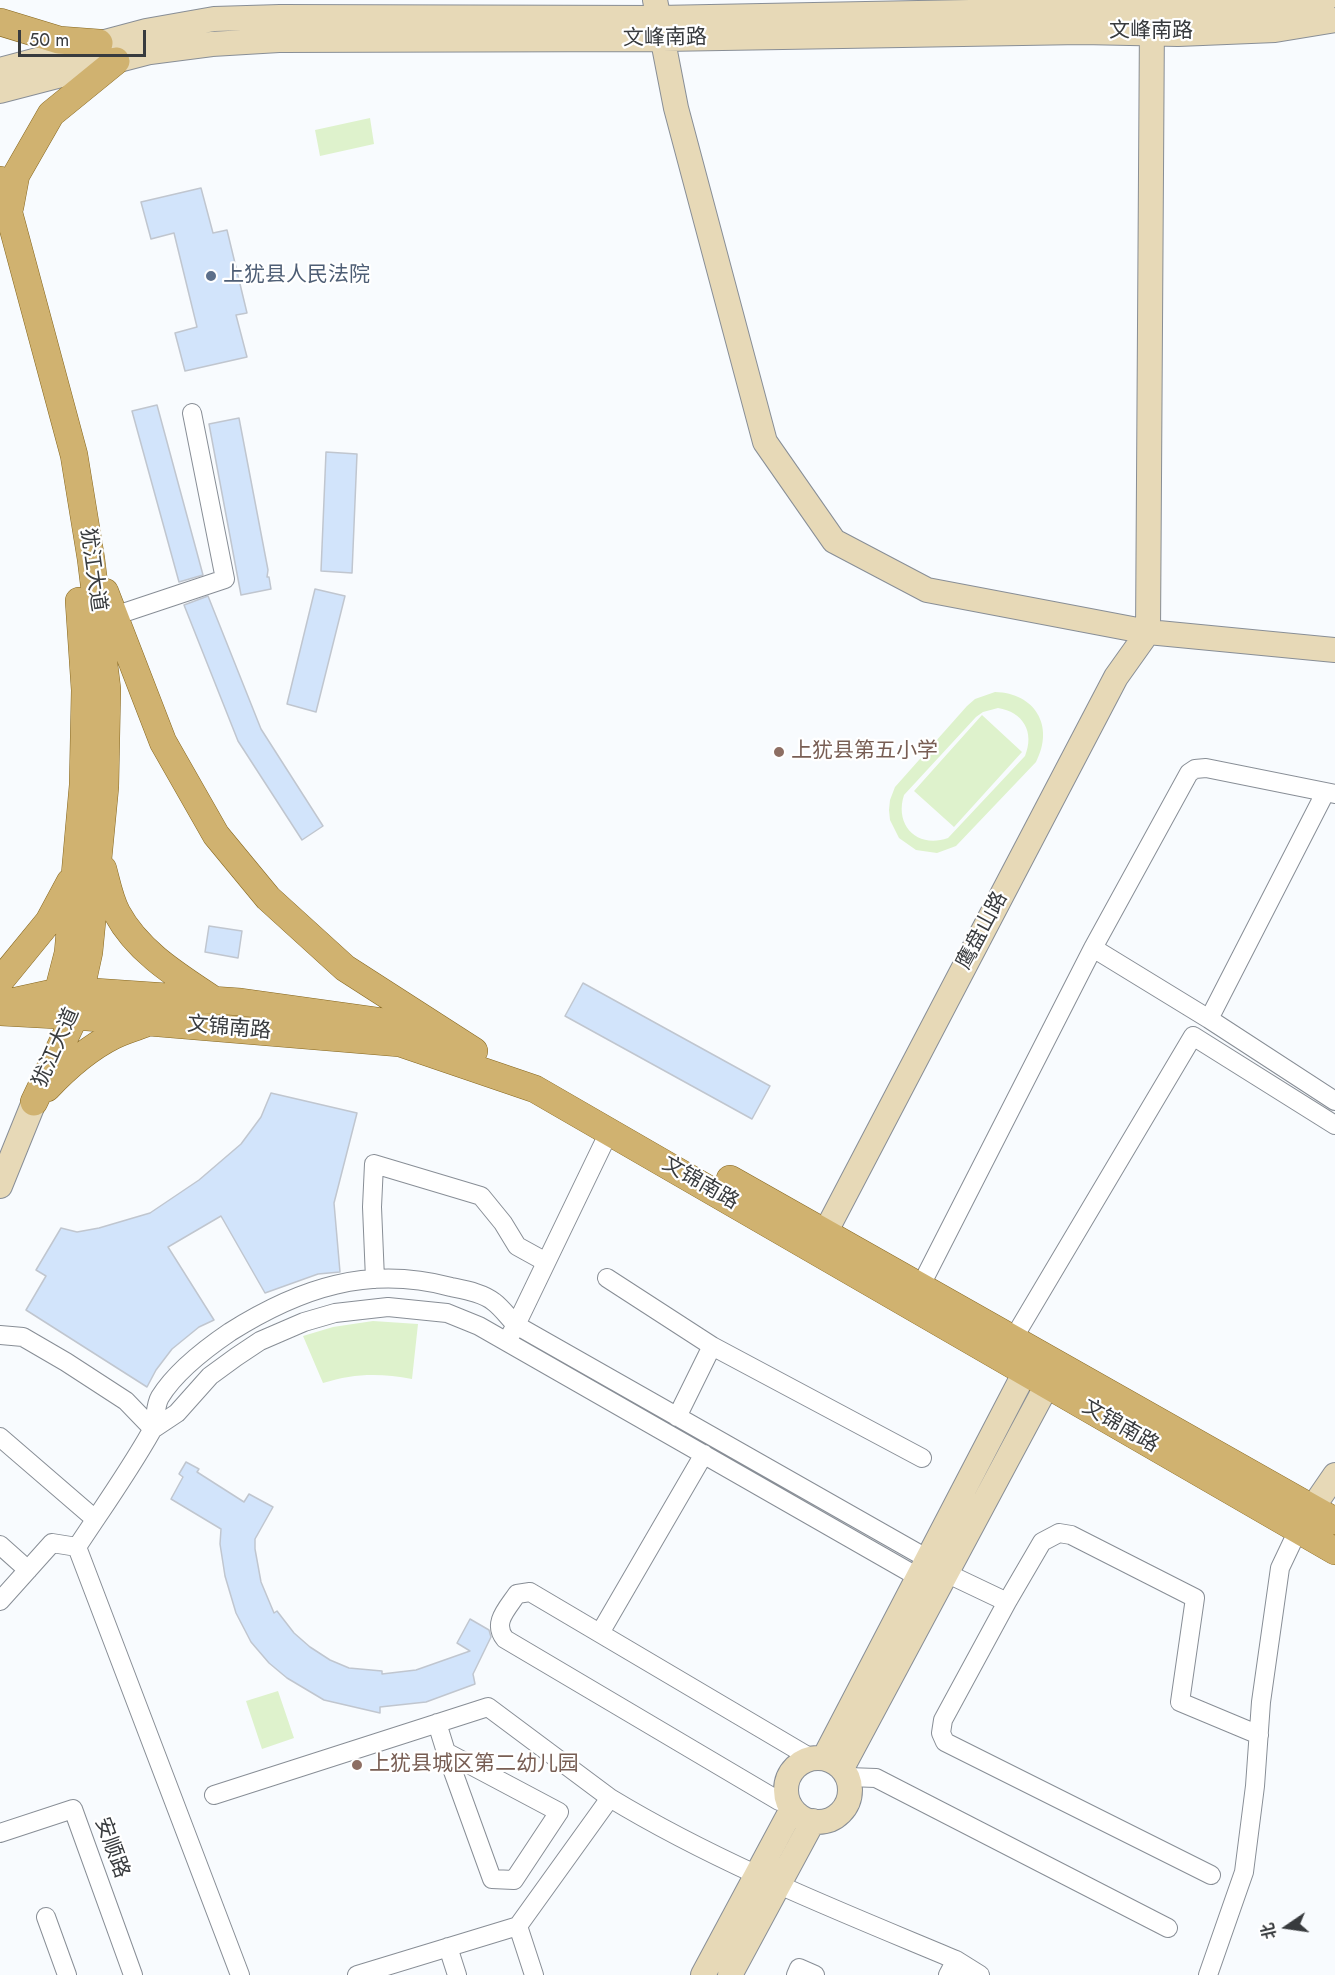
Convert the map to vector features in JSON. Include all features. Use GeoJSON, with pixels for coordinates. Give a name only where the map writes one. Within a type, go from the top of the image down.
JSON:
{"type":"FeatureCollection","features":[{"type":"Feature","properties":{"kind":"main road"},"geometry":{"type":"LineString","coordinates":[[0,22],[107,52],[51,114],[16,175],[9,214]]}},
{"type":"Feature","properties":{"kind":"main road","name":"犹江大道"},"geometry":{"type":"LineString","coordinates":[[0,180],[74,455],[92,559],[107,689],[105,787],[89,952],[66,1004],[34,1102]]}},
{"type":"Feature","properties":{"kind":"main road","name":"犹江大道"},"geometry":{"type":"LineString","coordinates":[[0,253],[57,459],[77,563],[85,690],[83,785],[68,953],[66,1004]]}},
{"type":"Feature","properties":{"kind":"main road"},"geometry":{"type":"LineString","coordinates":[[92,559],[163,742],[216,835],[268,898],[345,968],[474,1051]]}},
{"type":"Feature","properties":{"kind":"main road"},"geometry":{"type":"LineString","coordinates":[[99,852],[117,914],[138,941],[164,966],[215,1000]]}},
{"type":"Feature","properties":{"kind":"main road"},"geometry":{"type":"LineString","coordinates":[[0,981],[50,921],[76,870]]}},
{"type":"Feature","properties":{"kind":"main road","name":"文锦南路"},"geometry":{"type":"LineString","coordinates":[[0,1005],[215,1000],[241,1002],[399,1024],[543,1075],[1013,1339],[1315,1519],[1335,1551]]}},
{"type":"Feature","properties":{"kind":"main road","name":"文锦南路"},"geometry":{"type":"LineString","coordinates":[[0,1011],[66,1004],[150,1022],[400,1043],[535,1089],[1036,1379],[1315,1519]]}},
{"type":"Feature","properties":{"kind":"main road"},"geometry":{"type":"LineString","coordinates":[[34,1102],[59,1075],[85,1054],[114,1035],[150,1022]]}},
{"type":"Feature","properties":{"kind":"street"},"geometry":{"type":"LineString","coordinates":[[687,17],[719,0]]}},
{"type":"Feature","properties":{"kind":"street","name":"文峰南路"},"geometry":{"type":"LineString","coordinates":[[658,19],[939,16],[1082,32],[1272,9],[1324,0]]}},
{"type":"Feature","properties":{"kind":"street","name":"文峰南路"},"geometry":{"type":"LineString","coordinates":[[1218,14],[1275,30],[1335,20]]}},
{"type":"Feature","properties":{"kind":"street","name":"文峰南路"},"geometry":{"type":"LineString","coordinates":[[0,91],[107,52],[146,31],[214,19],[280,16],[658,19],[939,16]]}},
{"type":"Feature","properties":{"kind":"street"},"geometry":{"type":"LineString","coordinates":[[658,19],[676,108],[765,442],[834,541],[927,590],[1148,632],[1335,650]]}},
{"type":"Feature","properties":{"kind":"street"},"geometry":{"type":"LineString","coordinates":[[1148,632],[1152,23]]}},
{"type":"Feature","properties":{"kind":"street","name":"文峰南路"},"geometry":{"type":"LineString","coordinates":[[0,70],[107,52]]}},
{"type":"Feature","properties":{"kind":"street"},"geometry":{"type":"LineString","coordinates":[[114,616],[225,579],[192,413]]}},
{"type":"Feature","properties":{"kind":"street","name":"鹰盘山路"},"geometry":{"type":"LineString","coordinates":[[825,1233],[1116,677],[1148,632]]}},
{"type":"Feature","properties":{"kind":"street"},"geometry":{"type":"LineString","coordinates":[[920,1287],[1094,948],[1189,773],[1195,769],[1206,768],[1330,793],[1209,1018]]}},
{"type":"Feature","properties":{"kind":"street"},"geometry":{"type":"LineString","coordinates":[[1094,948],[1209,1018],[1335,1101]]}},
{"type":"Feature","properties":{"kind":"street"},"geometry":{"type":"LineString","coordinates":[[1013,1339],[1193,1036],[1335,1125]]}},
{"type":"Feature","properties":{"kind":"street"},"geometry":{"type":"LineString","coordinates":[[0,1186],[34,1102]]}},
{"type":"Feature","properties":{"kind":"street"},"geometry":{"type":"LineString","coordinates":[[507,1341],[609,1132]]}},
{"type":"Feature","properties":{"kind":"street"},"geometry":{"type":"LineString","coordinates":[[368,1308],[374,1164],[481,1196],[503,1223],[517,1246],[546,1262]]}},
{"type":"Feature","properties":{"kind":"street"},"geometry":{"type":"LineString","coordinates":[[608,1278],[712,1346],[922,1458]]}},
{"type":"Feature","properties":{"kind":"street"},"geometry":{"type":"LineString","coordinates":[[77,1547],[153,1429],[159,1398],[189,1364],[222,1338],[276,1305],[310,1292],[370,1280],[438,1284],[471,1292],[494,1301],[516,1325],[677,1417],[932,1571]]}},
{"type":"Feature","properties":{"kind":"street"},"geometry":{"type":"LineString","coordinates":[[433,1312],[438,1284]]}},
{"type":"Feature","properties":{"kind":"street"},"geometry":{"type":"LineString","coordinates":[[153,1429],[177,1413],[205,1382],[260,1341],[304,1322],[335,1313],[368,1308],[388,1307],[447,1313],[507,1341],[704,1454],[932,1571],[1007,1602]]}},
{"type":"Feature","properties":{"kind":"street"},"geometry":{"type":"LineString","coordinates":[[0,1335],[23,1337],[66,1362],[126,1401],[153,1429]]}},
{"type":"Feature","properties":{"kind":"street"},"geometry":{"type":"LineString","coordinates":[[677,1417],[712,1346]]}},
{"type":"Feature","properties":{"kind":"street"},"geometry":{"type":"LineString","coordinates":[[189,1364],[205,1382]]}},
{"type":"Feature","properties":{"kind":"street"},"geometry":{"type":"LineString","coordinates":[[831,1765],[1036,1379]]}},
{"type":"Feature","properties":{"kind":"street"},"geometry":{"type":"LineString","coordinates":[[0,1437],[96,1519]]}},
{"type":"Feature","properties":{"kind":"street"},"geometry":{"type":"LineString","coordinates":[[600,1633],[704,1454]]}},
{"type":"Feature","properties":{"kind":"street"},"geometry":{"type":"LineString","coordinates":[[1208,1975],[1244,1872],[1255,1786],[1261,1702],[1280,1568],[1315,1519],[1335,1474]]}},
{"type":"Feature","properties":{"kind":"street"},"geometry":{"type":"LineString","coordinates":[[1211,1875],[945,1742],[941,1733],[943,1720],[1042,1542],[1059,1533],[1071,1535],[1195,1598],[1180,1701],[1258,1735]]}},
{"type":"Feature","properties":{"kind":"street"},"geometry":{"type":"LineString","coordinates":[[0,1601],[52,1543],[77,1547]]}},
{"type":"Feature","properties":{"kind":"street"},"geometry":{"type":"LineString","coordinates":[[0,1545],[28,1570]]}},
{"type":"Feature","properties":{"kind":"street"},"geometry":{"type":"LineString","coordinates":[[77,1547],[240,1975]]}},
{"type":"Feature","properties":{"kind":"street"},"geometry":{"type":"LineString","coordinates":[[790,1804],[779,1801],[504,1640],[499,1633],[498,1625],[517,1594],[530,1592],[831,1765],[876,1778],[1168,1928]]}},
{"type":"Feature","properties":{"kind":"street"},"geometry":{"type":"LineString","coordinates":[[214,1795],[488,1707],[610,1798],[655,1825],[955,1970],[980,1975]]}},
{"type":"Feature","properties":{"kind":"street"},"geometry":{"type":"LineString","coordinates":[[437,1723],[446,1752],[492,1879],[514,1880],[558,1812],[446,1752]]}},
{"type":"Feature","properties":{"kind":"street"},"geometry":{"type":"LineString","coordinates":[[831,1765],[850,1787],[846,1807],[830,1820],[813,1821],[800,1816],[790,1804],[786,1788],[794,1769],[831,1765]]}},
{"type":"Feature","properties":{"kind":"street"},"geometry":{"type":"LineString","coordinates":[[357,1975],[377,1972],[518,1926],[610,1798]]}},
{"type":"Feature","properties":{"kind":"street"},"geometry":{"type":"LineString","coordinates":[[703,1975],[757,1874],[790,1804]]}},
{"type":"Feature","properties":{"kind":"street","name":"安顺路"},"geometry":{"type":"LineString","coordinates":[[0,1833],[74,1809],[133,1975]]}},
{"type":"Feature","properties":{"kind":"street"},"geometry":{"type":"LineString","coordinates":[[729,1975],[813,1821]]}},
{"type":"Feature","properties":{"kind":"street"},"geometry":{"type":"LineString","coordinates":[[46,1917],[67,1975]]}},
{"type":"Feature","properties":{"kind":"street"},"geometry":{"type":"LineString","coordinates":[[518,1926],[534,1975]]}},
{"type":"Feature","properties":{"kind":"street"},"geometry":{"type":"LineString","coordinates":[[448,1947],[457,1975]]}},
{"type":"Feature","properties":{"kind":"street"},"geometry":{"type":"LineString","coordinates":[[796,1975],[799,1968],[815,1975]]}},
{"type":"Feature","properties":{"kind":"green space"},"geometry":{"type":"Polygon","coordinates":[[[370,118],[374,144],[320,156],[315,130],[370,118]]]}},
{"type":"Feature","properties":{"kind":"green space"},"geometry":{"type":"Polygon","coordinates":[[[995,692],[1021,698],[1031,705],[1042,724],[1041,749],[1036,762],[956,846],[937,853],[916,850],[899,838],[890,820],[890,800],[895,787],[975,699],[995,692]],[[998,708],[983,712],[976,717],[904,795],[902,816],[911,832],[927,840],[937,841],[948,838],[1025,756],[1029,739],[1025,724],[1007,710],[998,708]]]}},
{"type":"Feature","properties":{"kind":"green space"},"geometry":{"type":"Polygon","coordinates":[[[982,715],[1022,752],[954,827],[914,791],[982,715]]]}},
{"type":"Feature","properties":{"kind":"green space"},"geometry":{"type":"Polygon","coordinates":[[[373,1321],[418,1324],[412,1379],[368,1375],[346,1377],[323,1383],[303,1336],[333,1327],[373,1321]]]}},
{"type":"Feature","properties":{"kind":"green space"},"geometry":{"type":"Polygon","coordinates":[[[278,1691],[294,1738],[262,1749],[246,1701],[278,1691]]]}},
{"type":"Feature","properties":{"kind":"building","name":"上犹县人民法院"},"geometry":{"type":"Polygon","coordinates":[[[201,188],[213,233],[227,230],[247,313],[236,315],[247,357],[185,371],[175,333],[197,327],[174,233],[151,239],[141,202],[201,188]]]}},
{"type":"Feature","properties":{"kind":"building"},"geometry":{"type":"Polygon","coordinates":[[[157,405],[203,575],[179,582],[132,411],[157,405]]]}},
{"type":"Feature","properties":{"kind":"building"},"geometry":{"type":"Polygon","coordinates":[[[239,418],[271,589],[241,595],[209,424],[239,418]]]}},
{"type":"Feature","properties":{"kind":"building"},"geometry":{"type":"Polygon","coordinates":[[[326,452],[357,454],[352,573],[321,571],[326,452]]]}},
{"type":"Feature","properties":{"kind":"building"},"geometry":{"type":"Polygon","coordinates":[[[315,589],[345,596],[316,712],[287,704],[315,589]]]}},
{"type":"Feature","properties":{"kind":"building"},"geometry":{"type":"Polygon","coordinates":[[[208,596],[261,729],[323,826],[302,840],[238,741],[184,605],[208,596]]]}},
{"type":"Feature","properties":{"kind":"building"},"geometry":{"type":"Polygon","coordinates":[[[209,926],[242,931],[238,958],[205,952],[209,926]]]}},
{"type":"Feature","properties":{"kind":"building"},"geometry":{"type":"Polygon","coordinates":[[[583,983],[770,1086],[752,1119],[565,1016],[583,983]]]}},
{"type":"Feature","properties":{"kind":"building"},"geometry":{"type":"Polygon","coordinates":[[[271,1093],[357,1113],[334,1203],[340,1272],[318,1274],[265,1293],[221,1216],[168,1247],[214,1320],[199,1327],[172,1349],[156,1370],[147,1387],[26,1310],[46,1276],[36,1270],[61,1228],[77,1232],[150,1213],[199,1180],[241,1144],[261,1117],[271,1093]]]}},
{"type":"Feature","properties":{"kind":"building"},"geometry":{"type":"Polygon","coordinates":[[[186,1462],[199,1469],[197,1472],[244,1502],[249,1494],[273,1507],[255,1539],[261,1582],[274,1613],[277,1611],[294,1633],[310,1647],[330,1660],[349,1668],[382,1671],[382,1674],[416,1670],[470,1651],[457,1643],[470,1619],[489,1630],[491,1637],[473,1674],[475,1684],[426,1702],[380,1707],[380,1713],[324,1700],[287,1678],[269,1663],[251,1642],[236,1613],[225,1576],[220,1544],[221,1529],[171,1499],[183,1477],[179,1474],[186,1462]]]}},
{"type":"Feature","properties":{"kind":"place","name":"上犹县人民法院"},"geometry":{"type":"Point","coordinates":[211,276]}},
{"type":"Feature","properties":{"kind":"place","name":"上犹县第五小学"},"geometry":{"type":"Point","coordinates":[779,752]}},
{"type":"Feature","properties":{"kind":"place","name":"上犹县城区第二幼儿园"},"geometry":{"type":"Point","coordinates":[357,1765]}}]}
